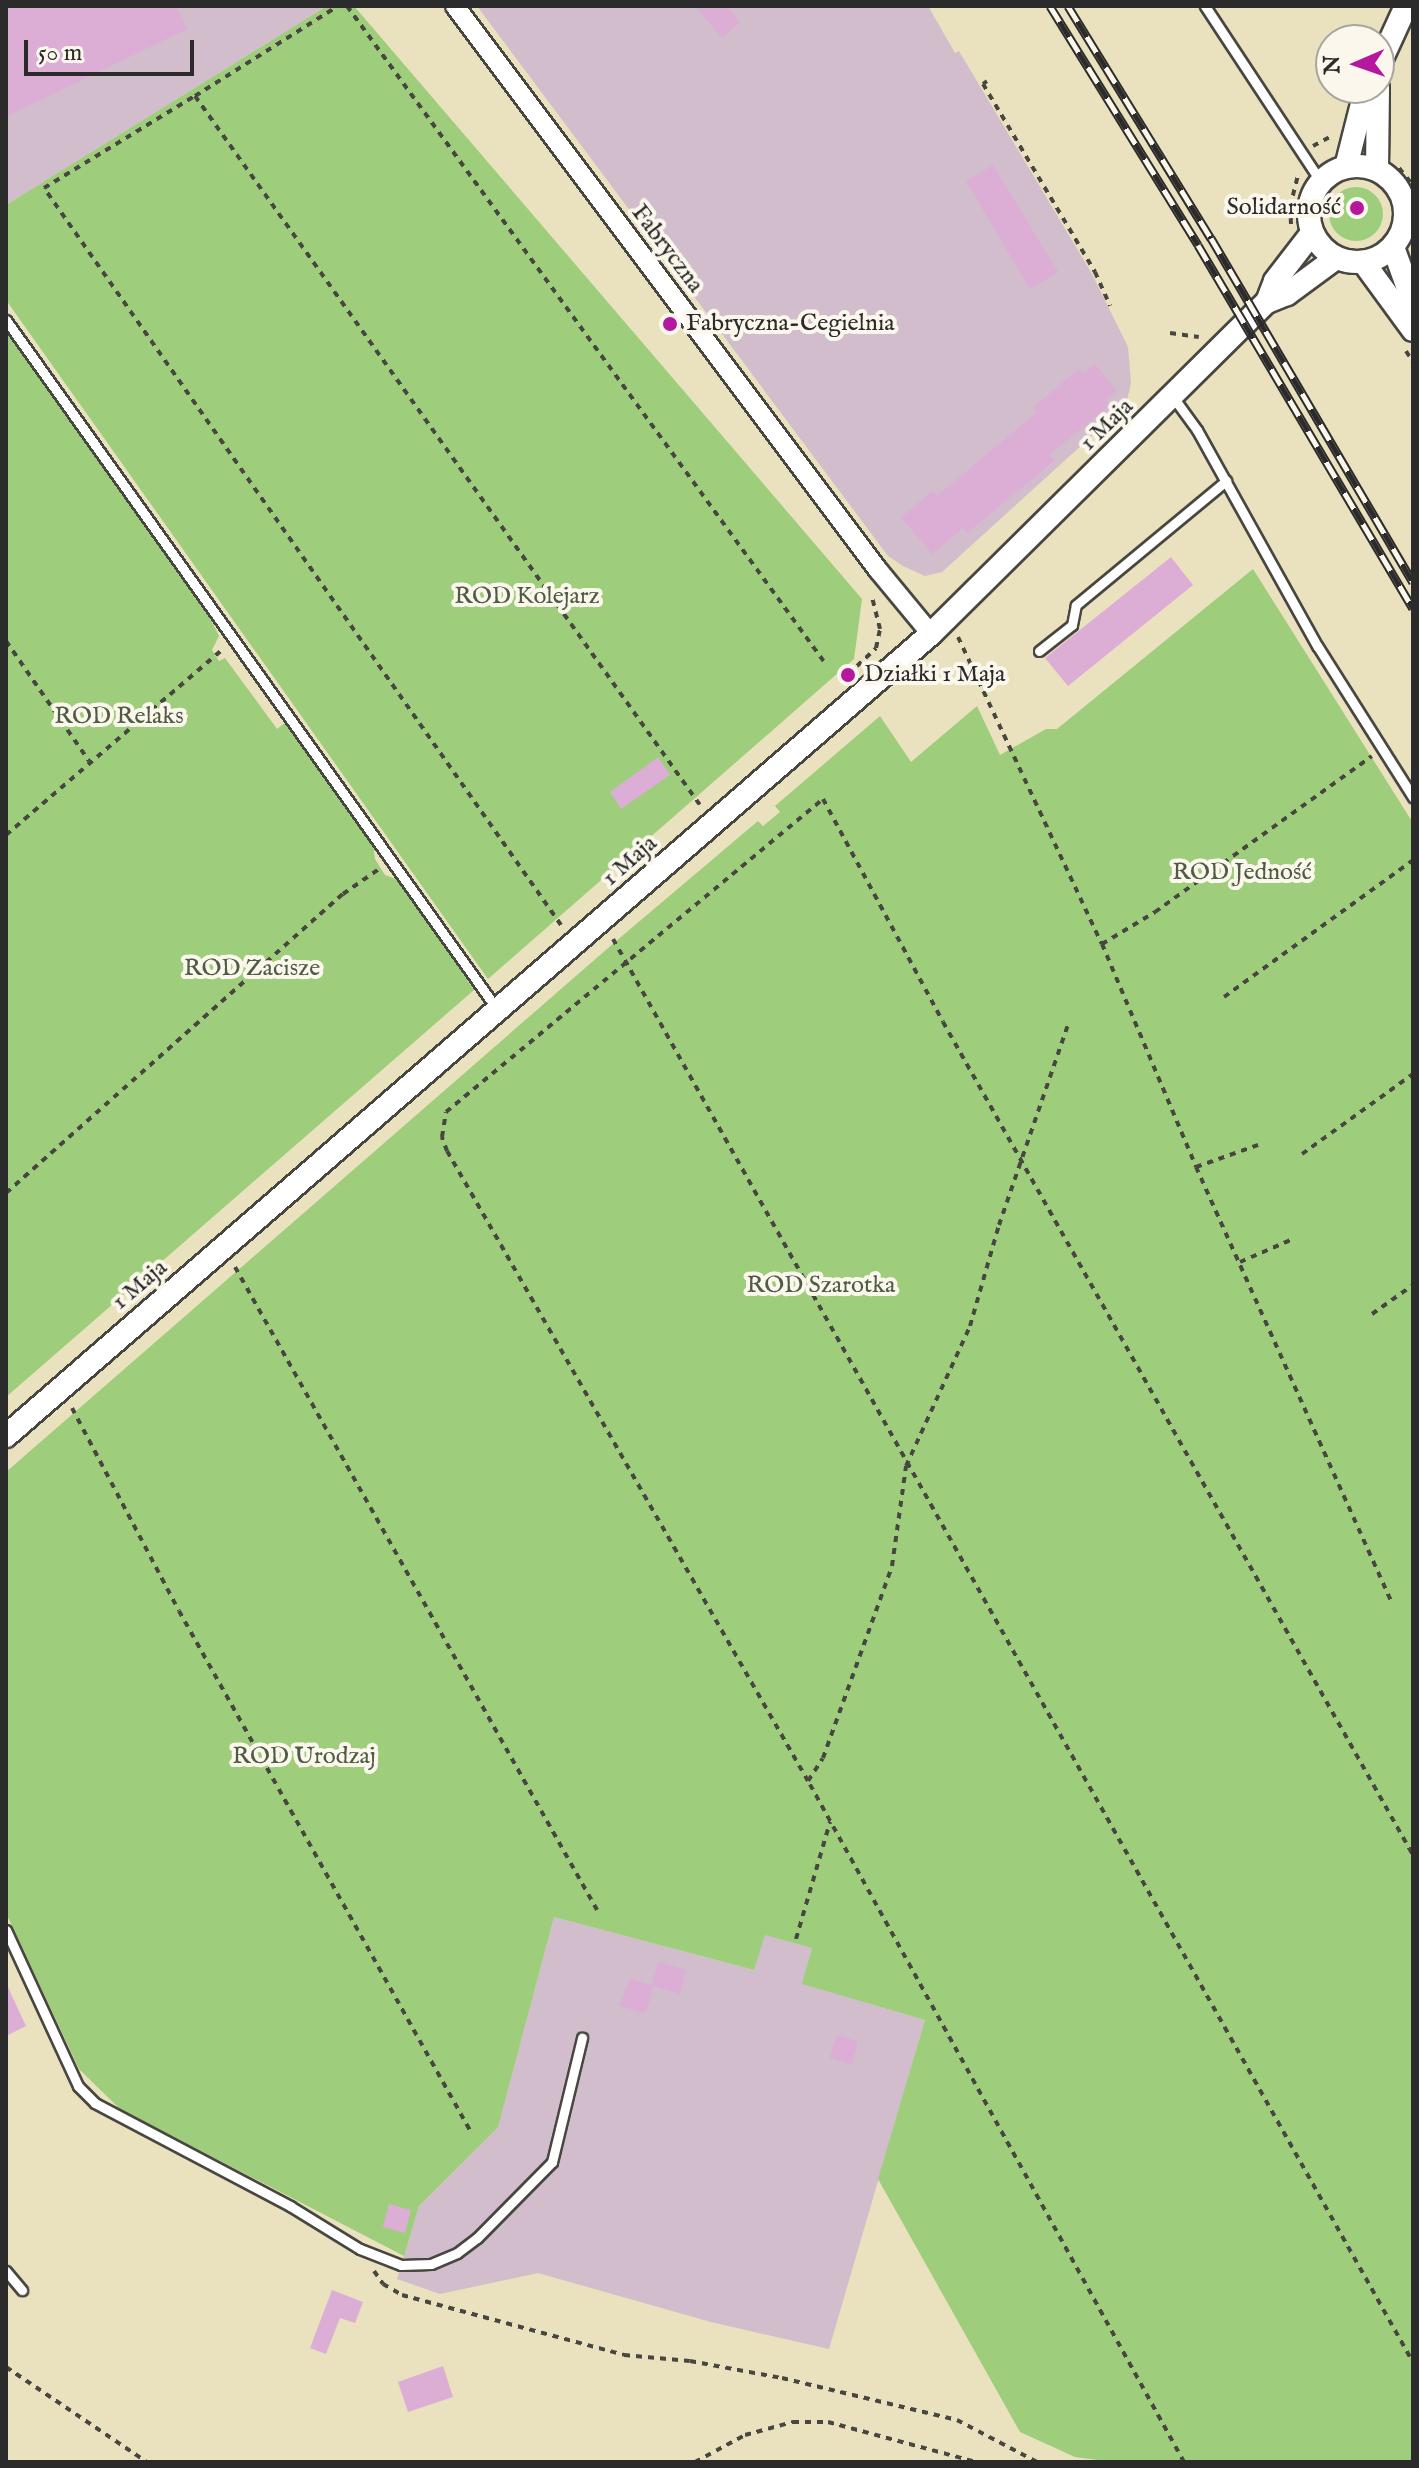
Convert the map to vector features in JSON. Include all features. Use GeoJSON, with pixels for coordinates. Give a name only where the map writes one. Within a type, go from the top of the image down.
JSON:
{"type":"FeatureCollection","features":[{"type":"Feature","properties":{"kind":"street","name":"Fabryczna"},"geometry":{"type":"LineString","coordinates":[[455,6],[869,558],[931,634]]}},
{"type":"Feature","properties":{"kind":"street"},"geometry":{"type":"LineString","coordinates":[[1395,30],[1406,6]]}},
{"type":"Feature","properties":{"kind":"street"},"geometry":{"type":"LineString","coordinates":[[1346,167],[1362,104]]}},
{"type":"Feature","properties":{"kind":"street"},"geometry":{"type":"LineString","coordinates":[[1377,170],[1378,104]]}},
{"type":"Feature","properties":{"kind":"street"},"geometry":{"type":"LineString","coordinates":[[1346,167],[1377,170],[1399,190],[1404,205],[1401,234],[1393,247],[1364,263],[1336,258],[1312,233],[1309,210],[1321,182],[1346,167]]}},
{"type":"Feature","properties":{"kind":"street","name":"1 Maja"},"geometry":{"type":"LineString","coordinates":[[1267,302],[1275,281],[1312,233]]}},
{"type":"Feature","properties":{"kind":"street"},"geometry":{"type":"LineString","coordinates":[[1393,247],[1413,302]]}},
{"type":"Feature","properties":{"kind":"street","name":"1 Maja"},"geometry":{"type":"LineString","coordinates":[[6,1436],[931,634],[1267,302],[1287,294],[1336,258]]}},
{"type":"Feature","properties":{"kind":"street"},"geometry":{"type":"LineString","coordinates":[[1364,263],[1413,330]]}},
{"type":"Feature","properties":{"kind":"lane"},"geometry":{"type":"LineString","coordinates":[[1205,6],[1321,182]]}},
{"type":"Feature","properties":{"kind":"lane"},"geometry":{"type":"LineString","coordinates":[[6,320],[497,1009]]}},
{"type":"Feature","properties":{"kind":"lane"},"geometry":{"type":"LineString","coordinates":[[1173,397],[1197,430],[1318,647],[1413,797]]}},
{"type":"Feature","properties":{"kind":"lane"},"geometry":{"type":"LineString","coordinates":[[1039,651],[1072,625],[1076,605],[1226,481]]}},
{"type":"Feature","properties":{"kind":"lane"},"geometry":{"type":"LineString","coordinates":[[6,1930],[78,2086],[95,2103],[290,2206],[360,2249],[401,2265],[431,2264],[457,2253],[477,2238],[552,2162],[582,2038]]}},
{"type":"Feature","properties":{"kind":"lane"},"geometry":{"type":"LineString","coordinates":[[6,2271],[22,2290]]}},
{"type":"Feature","properties":{"kind":"path"},"geometry":{"type":"LineString","coordinates":[[338,6],[44,188],[574,943]]}},
{"type":"Feature","properties":{"kind":"path"},"geometry":{"type":"LineString","coordinates":[[347,6],[825,663]]}},
{"type":"Feature","properties":{"kind":"path"},"geometry":{"type":"LineString","coordinates":[[987,81],[983,84],[1095,272],[1110,306]]}},
{"type":"Feature","properties":{"kind":"path"},"geometry":{"type":"LineString","coordinates":[[195,96],[713,823]]}},
{"type":"Feature","properties":{"kind":"path"},"geometry":{"type":"LineString","coordinates":[[1311,147],[1341,131]]}},
{"type":"Feature","properties":{"kind":"path"},"geometry":{"type":"LineString","coordinates":[[1289,232],[1297,169]]}},
{"type":"Feature","properties":{"kind":"path"},"geometry":{"type":"LineString","coordinates":[[1170,333],[1192,338],[1207,334]]}},
{"type":"Feature","properties":{"kind":"path"},"geometry":{"type":"LineString","coordinates":[[949,616],[1102,944],[1196,1167],[1391,1600]]}},
{"type":"Feature","properties":{"kind":"path"},"geometry":{"type":"LineString","coordinates":[[6,835],[234,640]]}},
{"type":"Feature","properties":{"kind":"path"},"geometry":{"type":"LineString","coordinates":[[6,641],[89,761]]}},
{"type":"Feature","properties":{"kind":"path"},"geometry":{"type":"LineString","coordinates":[[1102,944],[1155,912],[1381,749]]}},
{"type":"Feature","properties":{"kind":"path"},"geometry":{"type":"LineString","coordinates":[[1184,2462],[808,1781],[554,1341],[442,1137],[446,1112],[823,799],[1022,1164],[1413,1855]]}},
{"type":"Feature","properties":{"kind":"path"},"geometry":{"type":"LineString","coordinates":[[6,1193],[343,894],[391,860]]}},
{"type":"Feature","properties":{"kind":"path"},"geometry":{"type":"LineString","coordinates":[[1224,997],[1413,860]]}},
{"type":"Feature","properties":{"kind":"path"},"geometry":{"type":"LineString","coordinates":[[599,921],[1413,2362]]}},
{"type":"Feature","properties":{"kind":"path"},"geometry":{"type":"LineString","coordinates":[[808,1781],[823,1758],[892,1566],[906,1466],[970,1326],[999,1225],[1068,1025]]}},
{"type":"Feature","properties":{"kind":"path"},"geometry":{"type":"LineString","coordinates":[[1302,1154],[1413,1074]]}},
{"type":"Feature","properties":{"kind":"path"},"geometry":{"type":"LineString","coordinates":[[1196,1167],[1258,1145]]}},
{"type":"Feature","properties":{"kind":"path"},"geometry":{"type":"LineString","coordinates":[[1239,1263],[1293,1239]]}},
{"type":"Feature","properties":{"kind":"path"},"geometry":{"type":"LineString","coordinates":[[223,1248],[597,1910]]}},
{"type":"Feature","properties":{"kind":"path"},"geometry":{"type":"LineString","coordinates":[[1372,1314],[1413,1285]]}},
{"type":"Feature","properties":{"kind":"path"},"geometry":{"type":"LineString","coordinates":[[61,1389],[179,1611],[472,2134]]}},
{"type":"Feature","properties":{"kind":"path"},"geometry":{"type":"LineString","coordinates":[[796,1939],[830,1821]]}},
{"type":"Feature","properties":{"kind":"path"},"geometry":{"type":"LineString","coordinates":[[360,2249],[383,2284],[402,2295],[624,2355],[690,2361],[782,2378],[957,2420],[1037,2462]]}},
{"type":"Feature","properties":{"kind":"path"},"geometry":{"type":"LineString","coordinates":[[6,2367],[147,2462]]}},
{"type":"Feature","properties":{"kind":"path"},"geometry":{"type":"LineString","coordinates":[[695,2462],[745,2435],[793,2422],[828,2422],[976,2462]]}},
{"type":"Feature","properties":{"kind":"shaded area"},"geometry":{"type":"Polygon","coordinates":[[[6,6],[327,6],[6,205],[6,6]]]}},
{"type":"Feature","properties":{"kind":"shaded area"},"geometry":{"type":"Polygon","coordinates":[[[477,6],[928,6],[955,53],[959,51],[1092,274],[1128,347],[1131,383],[1126,405],[942,572],[925,576],[903,566],[888,556],[477,6]]]}},
{"type":"Feature","properties":{"kind":"shaded area"},"geometry":{"type":"Polygon","coordinates":[[[554,1917],[754,1970],[764,1934],[812,1948],[803,1984],[925,2020],[829,2349],[711,2322],[538,2273],[440,2294],[397,2279],[419,2206],[498,2126],[554,1917]]]}},
{"type":"Feature","properties":{"kind":"green space","name":"ROD Kolejarz"},"geometry":{"type":"Polygon","coordinates":[[[327,6],[354,6],[862,599],[854,659],[488,979],[6,300],[6,205],[327,6]]]}},
{"type":"Feature","properties":{"kind":"green space"},"geometry":{"type":"Polygon","coordinates":[[[1356,187],[1375,195],[1383,214],[1375,233],[1356,241],[1337,233],[1329,214],[1337,195],[1356,187]]]}},
{"type":"Feature","properties":{"kind":"green space","name":"ROD Zacisze"},"geometry":{"type":"Polygon","coordinates":[[[6,330],[211,620],[219,636],[212,650],[219,661],[225,658],[277,729],[286,722],[373,845],[375,859],[385,875],[401,881],[474,990],[6,1397],[6,330]]]}},
{"type":"Feature","properties":{"kind":"green space","name":"ROD Szarotka"},"geometry":{"type":"Polygon","coordinates":[[[1253,569],[1413,823],[1413,2462],[1113,2462],[1075,2457],[1020,2432],[878,2179],[925,2020],[802,1984],[812,1948],[765,1935],[754,1970],[554,1917],[498,2127],[419,2206],[404,2256],[120,2109],[79,2069],[6,1913],[6,1472],[615,942],[758,821],[763,826],[780,812],[775,806],[880,716],[911,762],[977,706],[1000,755],[1046,729],[1057,729],[1253,569]]]}},
{"type":"Feature","properties":{"kind":"building"},"geometry":{"type":"Polygon","coordinates":[[[6,6],[176,6],[187,29],[6,117],[6,6]]]}},
{"type":"Feature","properties":{"kind":"building"},"geometry":{"type":"Polygon","coordinates":[[[695,6],[727,6],[740,22],[722,38],[695,6]]]}},
{"type":"Feature","properties":{"kind":"building"},"geometry":{"type":"Polygon","coordinates":[[[993,165],[1058,272],[1030,289],[966,181],[993,165]]]}},
{"type":"Feature","properties":{"kind":"building"},"geometry":{"type":"Polygon","coordinates":[[[1095,364],[1117,391],[1106,400],[1110,405],[1049,455],[1054,461],[967,533],[963,528],[932,554],[901,517],[933,491],[937,496],[1037,412],[1033,407],[1079,369],[1083,373],[1095,364]]]}},
{"type":"Feature","properties":{"kind":"building"},"geometry":{"type":"Polygon","coordinates":[[[1171,557],[1193,585],[1068,686],[1045,658],[1171,557]]]}},
{"type":"Feature","properties":{"kind":"building"},"geometry":{"type":"Polygon","coordinates":[[[658,757],[670,775],[621,809],[610,792],[658,757]]]}},
{"type":"Feature","properties":{"kind":"building"},"geometry":{"type":"Polygon","coordinates":[[[658,1962],[686,1970],[680,1994],[653,1986],[646,2013],[619,2006],[630,1979],[652,1985],[658,1962]]]}},
{"type":"Feature","properties":{"kind":"building"},"geometry":{"type":"Polygon","coordinates":[[[6,1983],[26,2026],[6,2036],[6,1983]]]}},
{"type":"Feature","properties":{"kind":"building"},"geometry":{"type":"Polygon","coordinates":[[[837,2035],[858,2041],[852,2064],[830,2058],[837,2035]]]}},
{"type":"Feature","properties":{"kind":"building"},"geometry":{"type":"Polygon","coordinates":[[[389,2204],[411,2210],[405,2233],[383,2227],[389,2204]]]}},
{"type":"Feature","properties":{"kind":"building"},"geometry":{"type":"Polygon","coordinates":[[[332,2290],[363,2302],[355,2323],[340,2318],[326,2354],[310,2348],[332,2290]]]}},
{"type":"Feature","properties":{"kind":"building"},"geometry":{"type":"Polygon","coordinates":[[[443,2366],[453,2397],[408,2412],[398,2382],[443,2366]]]}},
{"type":"Feature","properties":{"kind":"railway"},"geometry":{"type":"LineString","coordinates":[[1050,6],[1198,245],[1413,608]]}},
{"type":"Feature","properties":{"kind":"railway"},"geometry":{"type":"LineString","coordinates":[[1068,6],[1211,238],[1413,582]]}},
{"type":"Feature","properties":{"kind":"place","name":"Solidarność"},"geometry":{"type":"Point","coordinates":[1357,208]}},
{"type":"Feature","properties":{"kind":"place","name":"Fabryczna-Cegielnia"},"geometry":{"type":"Point","coordinates":[670,324]}},
{"type":"Feature","properties":{"kind":"place","name":"Działki 1 Maja"},"geometry":{"type":"Point","coordinates":[848,675]}},
{"type":"Feature","properties":{"kind":"park label","name":"ROD Relaks"},"geometry":{"type":"Point","coordinates":[119,717]}},
{"type":"Feature","properties":{"kind":"park label","name":"ROD Jedność"},"geometry":{"type":"Point","coordinates":[1242,873]}},
{"type":"Feature","properties":{"kind":"park label","name":"ROD Urodzaj"},"geometry":{"type":"Point","coordinates":[304,1757]}}]}
